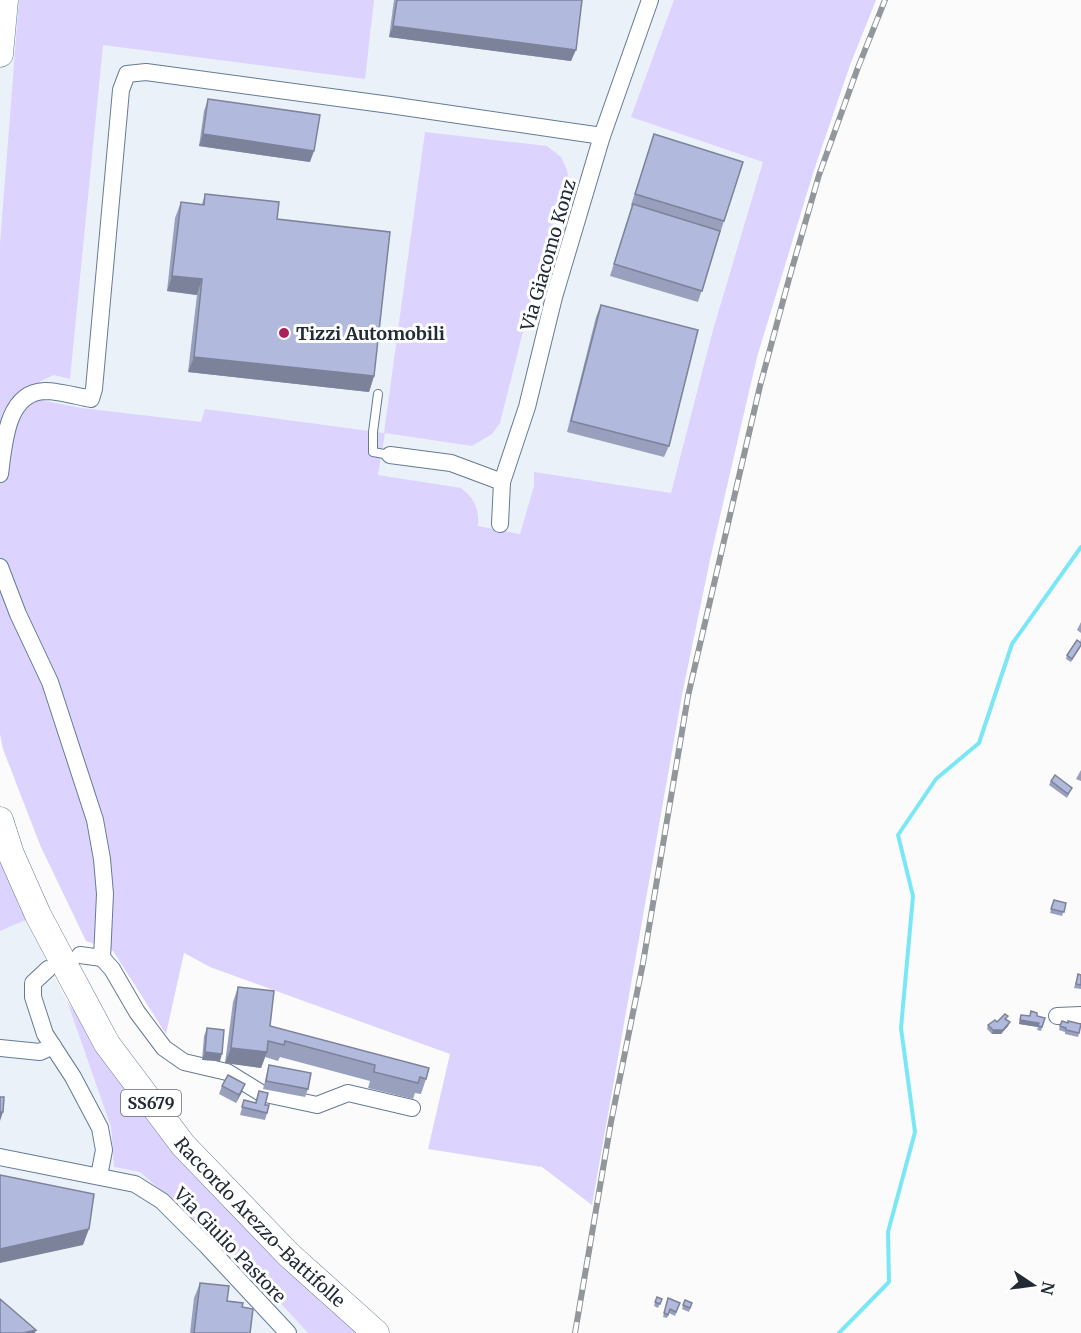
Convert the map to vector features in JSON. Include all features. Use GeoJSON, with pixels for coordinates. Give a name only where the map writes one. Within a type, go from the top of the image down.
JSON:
{"type":"FeatureCollection","features":[{"type":"Feature","properties":{"kind":"main road"},"geometry":{"type":"LineString","coordinates":[[0,54],[5,0]]}},
{"type":"Feature","properties":{"kind":"main road","name":"Raccordo Arezzo-Battifolle"},"geometry":{"type":"LineString","coordinates":[[0,820],[11,854],[38,915],[107,1044],[183,1145],[289,1255],[376,1333]]}},
{"type":"Feature","properties":{"kind":"street","name":"Via Giacomo Konz"},"geometry":{"type":"LineString","coordinates":[[500,524],[502,482],[520,434],[554,297],[602,136],[650,0]]}},
{"type":"Feature","properties":{"kind":"street"},"geometry":{"type":"LineString","coordinates":[[0,474],[10,418],[19,404],[32,392],[46,391],[91,399],[94,389],[121,90],[127,74],[146,72],[602,136]]}},
{"type":"Feature","properties":{"kind":"street"},"geometry":{"type":"LineString","coordinates":[[390,454],[451,463],[502,482]]}},
{"type":"Feature","properties":{"kind":"street"},"geometry":{"type":"LineString","coordinates":[[0,567],[50,682],[95,820],[105,894],[102,958]]}},
{"type":"Feature","properties":{"kind":"street"},"geometry":{"type":"LineString","coordinates":[[80,955],[102,958],[112,969],[137,1012],[164,1048],[184,1062],[226,1072],[261,1093],[317,1105],[348,1093],[412,1108]]}},
{"type":"Feature","properties":{"kind":"street"},"geometry":{"type":"LineString","coordinates":[[48,969],[33,983],[33,997],[45,1034],[73,1077],[100,1128],[104,1150],[99,1176]]}},
{"type":"Feature","properties":{"kind":"street"},"geometry":{"type":"LineString","coordinates":[[1058,1016],[1081,1015]]}},
{"type":"Feature","properties":{"kind":"street"},"geometry":{"type":"LineString","coordinates":[[0,1048],[40,1052],[52,1046]]}},
{"type":"Feature","properties":{"kind":"street","name":"Via Giulio Pastore"},"geometry":{"type":"LineString","coordinates":[[0,1157],[135,1184],[162,1201],[288,1333]]}},
{"type":"Feature","properties":{"kind":"lane"},"geometry":{"type":"LineString","coordinates":[[378,394],[373,452],[390,454]]}},
{"type":"Feature","properties":{"kind":"shaded area"},"geometry":{"type":"Polygon","coordinates":[[[0,0],[876,0],[850,65],[814,170],[757,357],[711,555],[520,534],[478,526],[0,408],[0,0]]]}},
{"type":"Feature","properties":{"kind":"shaded area"},"geometry":{"type":"Polygon","coordinates":[[[19,0],[374,0],[365,79],[103,45],[70,379],[54,375],[40,381],[45,401],[81,408],[201,422],[205,409],[384,433],[425,132],[547,146],[561,157],[567,170],[569,183],[558,207],[500,423],[492,434],[472,446],[385,433],[378,475],[461,488],[475,504],[478,526],[520,534],[534,486],[534,472],[671,493],[713,330],[763,162],[631,117],[674,0],[876,0],[850,65],[814,170],[757,357],[711,555],[682,695],[592,1205],[542,1167],[428,1149],[450,1054],[210,967],[184,953],[166,1034],[113,951],[86,941],[40,845],[3,749],[0,734],[0,244],[19,0]]]}},
{"type":"Feature","properties":{"kind":"shaded area"},"geometry":{"type":"Polygon","coordinates":[[[0,851],[26,920],[0,931],[0,851]]]}},
{"type":"Feature","properties":{"kind":"shaded area"},"geometry":{"type":"Polygon","coordinates":[[[26,920],[67,1001],[111,1127],[114,1167],[140,1172],[249,1269],[308,1333],[0,1333],[0,931],[26,920]]]}},
{"type":"Feature","properties":{"kind":"shaded area"},"geometry":{"type":"Polygon","coordinates":[[[67,1001],[162,1134],[358,1333],[308,1333],[249,1269],[140,1172],[114,1167],[111,1127],[67,1001]]]}},
{"type":"Feature","properties":{"kind":"building"},"geometry":{"type":"Polygon","coordinates":[[[397,0],[582,0],[576,50],[393,26],[397,0]]]}},
{"type":"Feature","properties":{"kind":"building"},"geometry":{"type":"Polygon","coordinates":[[[208,99],[320,115],[314,151],[203,134],[208,99]]]}},
{"type":"Feature","properties":{"kind":"building"},"geometry":{"type":"Polygon","coordinates":[[[654,134],[743,162],[724,221],[635,194],[654,134]]]}},
{"type":"Feature","properties":{"kind":"building","name":"Tizzi Automobili"},"geometry":{"type":"Polygon","coordinates":[[[205,194],[279,202],[277,219],[390,232],[374,376],[194,357],[202,279],[172,276],[181,202],[204,205],[205,194]]]}},
{"type":"Feature","properties":{"kind":"building"},"geometry":{"type":"Polygon","coordinates":[[[633,204],[720,231],[702,291],[614,264],[633,204]]]}},
{"type":"Feature","properties":{"kind":"building"},"geometry":{"type":"Polygon","coordinates":[[[601,305],[698,330],[669,446],[571,421],[601,305]]]}},
{"type":"Feature","properties":{"kind":"building"},"geometry":{"type":"Polygon","coordinates":[[[1077,640],[1081,645],[1072,659],[1067,655],[1077,640]]]}},
{"type":"Feature","properties":{"kind":"building"},"geometry":{"type":"Polygon","coordinates":[[[1055,775],[1072,788],[1068,794],[1051,781],[1055,775]]]}},
{"type":"Feature","properties":{"kind":"building"},"geometry":{"type":"Polygon","coordinates":[[[1054,900],[1066,903],[1064,912],[1051,909],[1054,900]]]}},
{"type":"Feature","properties":{"kind":"building"},"geometry":{"type":"Polygon","coordinates":[[[1078,974],[1081,975],[1081,985],[1076,984],[1078,974]]]}},
{"type":"Feature","properties":{"kind":"building"},"geometry":{"type":"Polygon","coordinates":[[[238,987],[274,991],[270,1026],[429,1068],[426,1079],[420,1077],[418,1083],[374,1072],[375,1065],[285,1041],[284,1045],[268,1041],[267,1052],[231,1048],[238,987]]]}},
{"type":"Feature","properties":{"kind":"building"},"geometry":{"type":"Polygon","coordinates":[[[1031,1011],[1045,1018],[1042,1027],[1038,1026],[1039,1023],[1020,1020],[1021,1015],[1030,1016],[1031,1011]]]}},
{"type":"Feature","properties":{"kind":"building"},"geometry":{"type":"Polygon","coordinates":[[[1005,1014],[1008,1016],[1005,1019],[1010,1022],[1003,1030],[993,1030],[988,1025],[995,1020],[997,1022],[1005,1014]]]}},
{"type":"Feature","properties":{"kind":"building"},"geometry":{"type":"Polygon","coordinates":[[[1062,1021],[1081,1024],[1079,1033],[1060,1026],[1062,1021]]]}},
{"type":"Feature","properties":{"kind":"building"},"geometry":{"type":"Polygon","coordinates":[[[207,1028],[224,1030],[222,1054],[205,1052],[207,1028]]]}},
{"type":"Feature","properties":{"kind":"building"},"geometry":{"type":"Polygon","coordinates":[[[269,1065],[311,1073],[308,1089],[266,1081],[269,1065]]]}},
{"type":"Feature","properties":{"kind":"building"},"geometry":{"type":"Polygon","coordinates":[[[228,1075],[245,1084],[239,1095],[222,1086],[228,1075]]]}},
{"type":"Feature","properties":{"kind":"building"},"geometry":{"type":"Polygon","coordinates":[[[259,1091],[268,1093],[265,1105],[269,1105],[267,1113],[242,1107],[244,1100],[256,1103],[259,1091]]]}},
{"type":"Feature","properties":{"kind":"building"},"geometry":{"type":"Polygon","coordinates":[[[0,1097],[4,1097],[3,1112],[0,1112],[0,1097]]]}},
{"type":"Feature","properties":{"kind":"building"},"geometry":{"type":"Polygon","coordinates":[[[0,1175],[94,1194],[89,1229],[0,1249],[0,1175]]]}},
{"type":"Feature","properties":{"kind":"building"},"geometry":{"type":"Polygon","coordinates":[[[200,1283],[229,1286],[227,1301],[243,1303],[242,1307],[253,1309],[250,1333],[194,1333],[200,1283]]]}},
{"type":"Feature","properties":{"kind":"building"},"geometry":{"type":"Polygon","coordinates":[[[657,1297],[662,1299],[660,1304],[655,1302],[657,1297]]]}},
{"type":"Feature","properties":{"kind":"building"},"geometry":{"type":"Polygon","coordinates":[[[668,1298],[680,1303],[676,1312],[670,1309],[668,1315],[664,1313],[668,1298]]]}},
{"type":"Feature","properties":{"kind":"building"},"geometry":{"type":"Polygon","coordinates":[[[0,1299],[36,1330],[23,1333],[0,1333],[0,1299]]]}},
{"type":"Feature","properties":{"kind":"building"},"geometry":{"type":"Polygon","coordinates":[[[685,1300],[692,1303],[690,1308],[683,1305],[685,1300]]]}},
{"type":"Feature","properties":{"kind":"waterway"},"geometry":{"type":"LineString","coordinates":[[839,1333],[889,1282],[888,1232],[915,1132],[901,1028],[913,896],[898,835],[936,779],[979,743],[1012,644],[1081,547]]}},
{"type":"Feature","properties":{"kind":"railway"},"geometry":{"type":"LineString","coordinates":[[575,1333],[611,1122],[643,963],[688,696],[760,386],[819,175],[885,0]]}},
{"type":"Feature","properties":{"kind":"place","name":"Tizzi Automobili"},"geometry":{"type":"Point","coordinates":[284,333]}}]}
